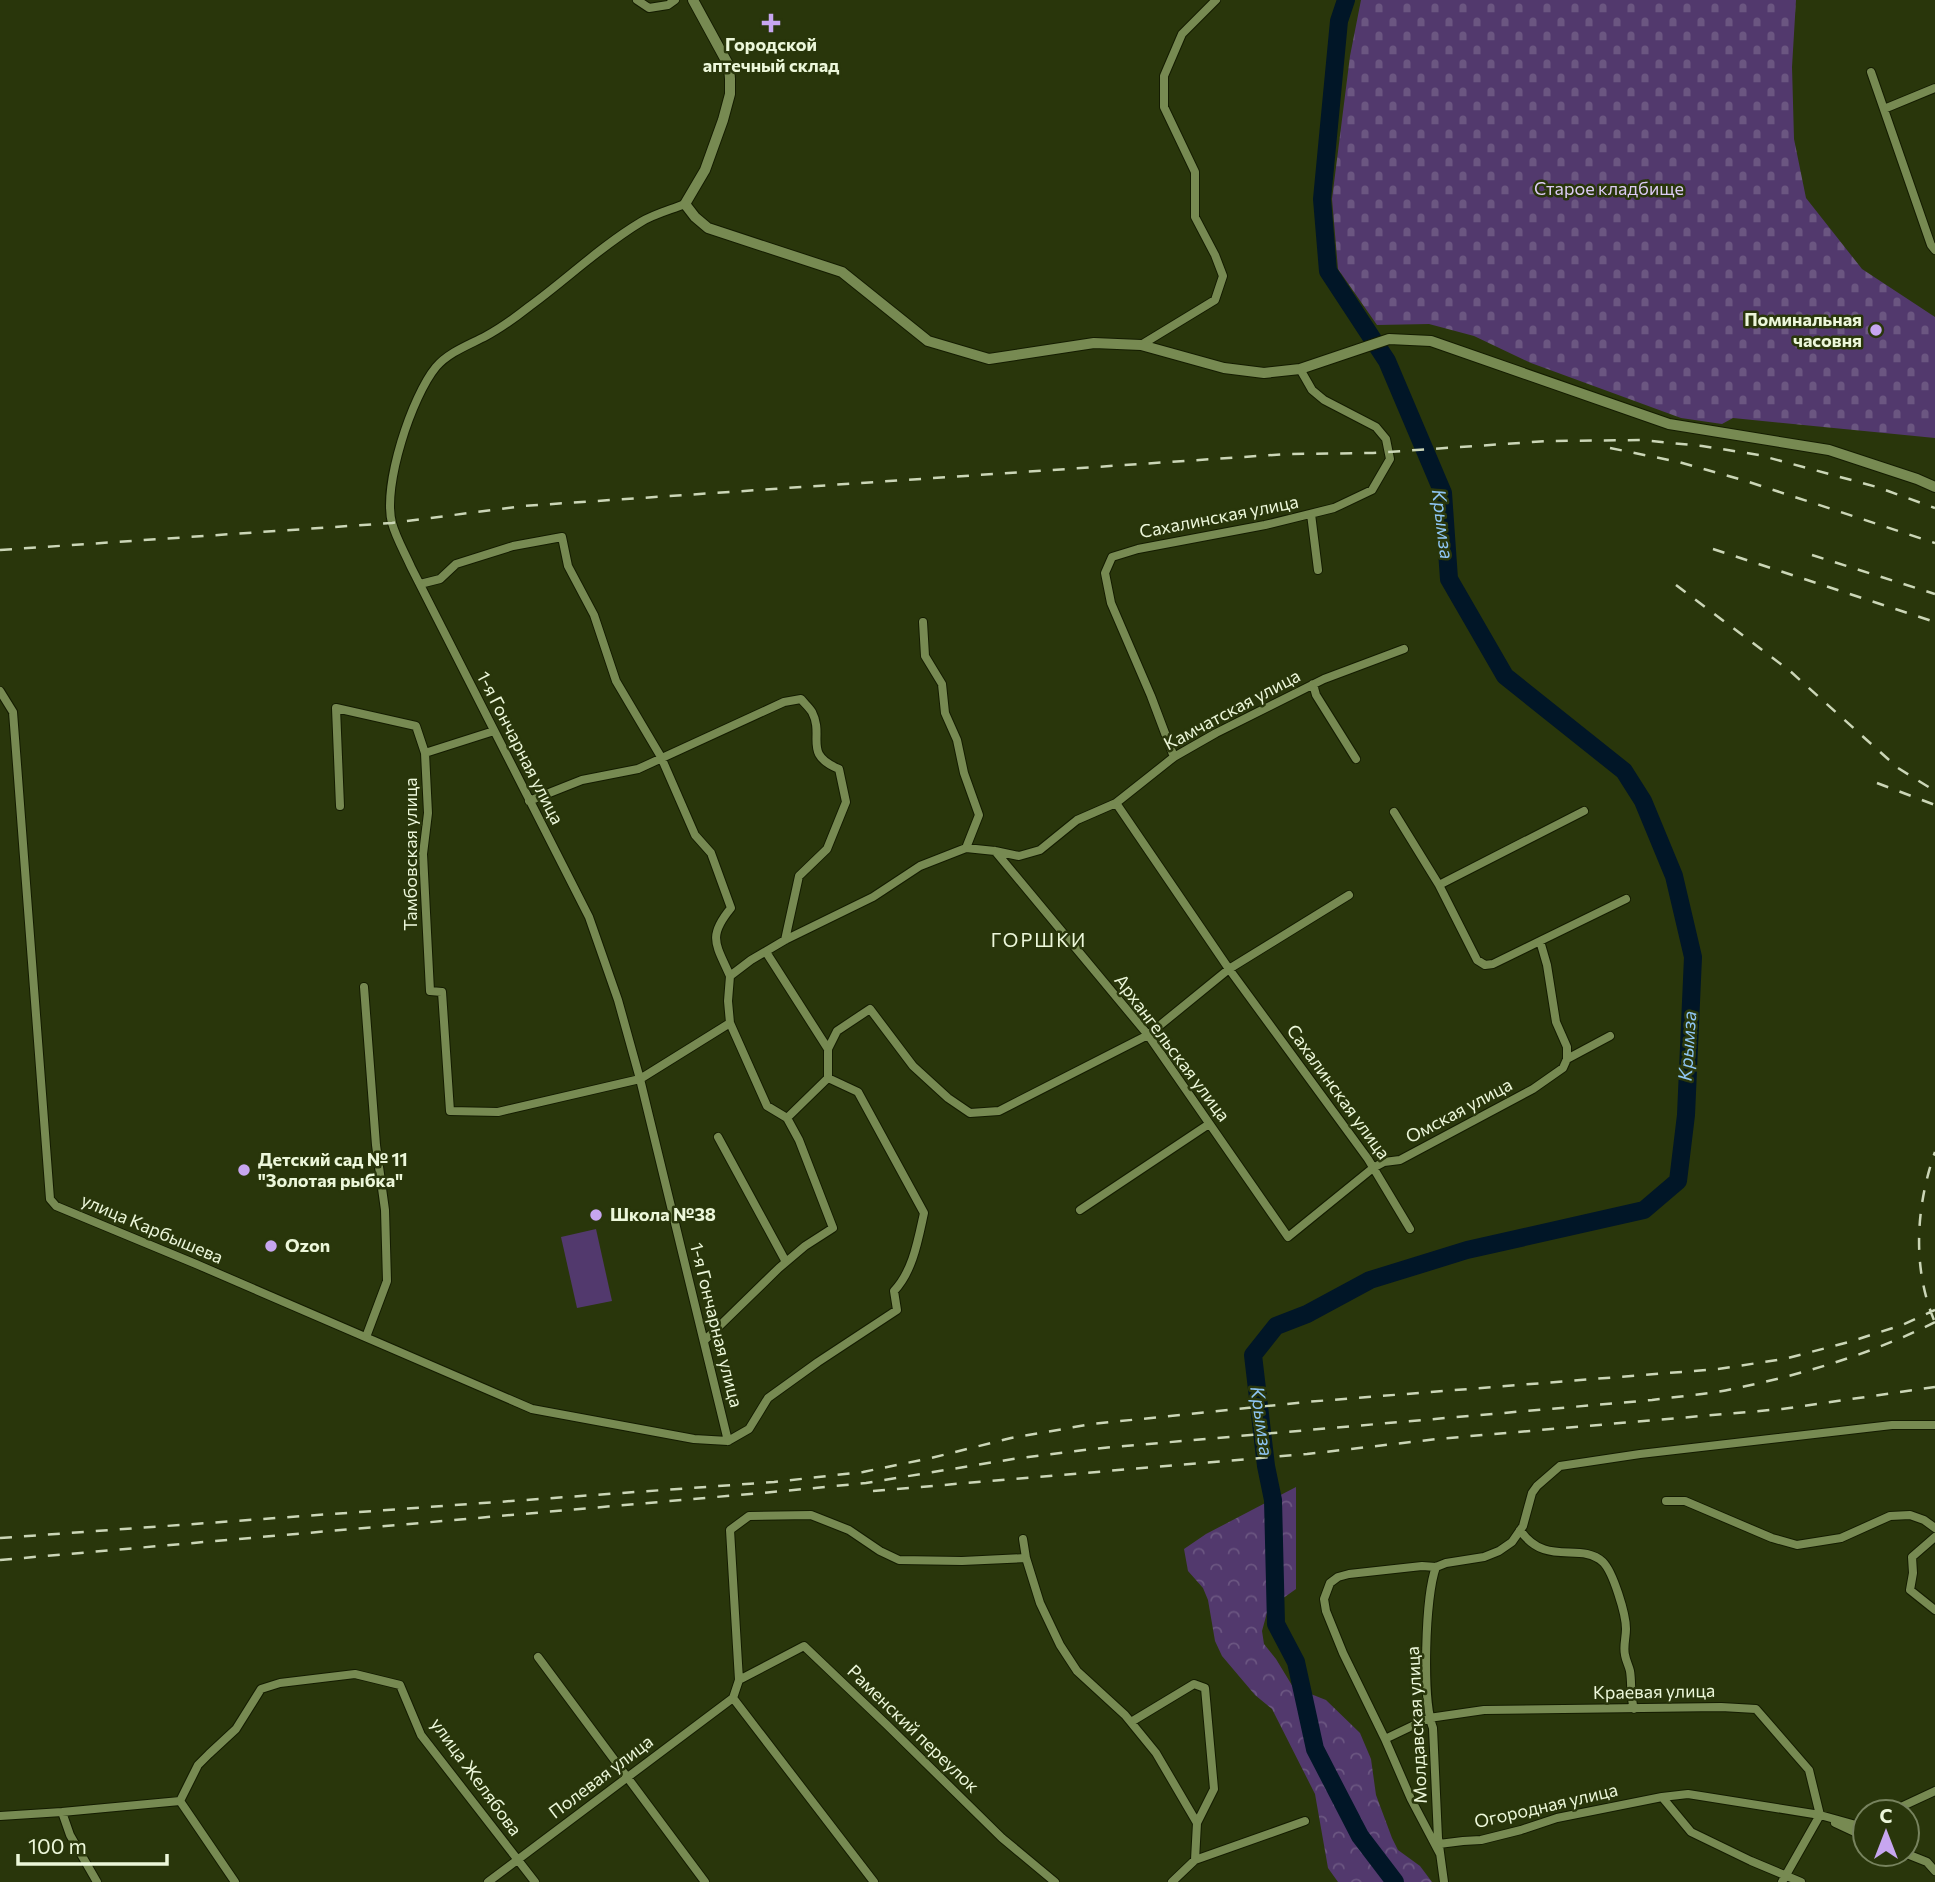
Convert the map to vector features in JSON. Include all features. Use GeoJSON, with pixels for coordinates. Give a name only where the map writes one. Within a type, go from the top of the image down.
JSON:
{"type":"FeatureCollection","features":[{"type":"Feature","properties":{"kind":"street"},"geometry":{"type":"LineString","coordinates":[[637,0],[649,8],[668,5],[675,0]]}},
{"type":"Feature","properties":{"kind":"street"},"geometry":{"type":"LineString","coordinates":[[693,0],[729,66],[730,93],[710,158],[685,204],[708,228],[842,272],[928,341],[989,359],[1094,343],[1141,345],[1224,368],[1264,373],[1300,369],[1389,339],[1432,341],[1669,424],[1829,450],[1935,487]]}},
{"type":"Feature","properties":{"kind":"street"},"geometry":{"type":"LineString","coordinates":[[1141,345],[1215,300],[1223,276],[1195,217],[1195,172],[1164,107],[1164,76],[1182,34],[1216,0]]}},
{"type":"Feature","properties":{"kind":"street"},"geometry":{"type":"LineString","coordinates":[[1871,72],[1935,250]]}},
{"type":"Feature","properties":{"kind":"street"},"geometry":{"type":"LineString","coordinates":[[1884,109],[1935,88]]}},
{"type":"Feature","properties":{"kind":"street","name":"1-я Гончарная улица"},"geometry":{"type":"LineString","coordinates":[[685,204],[643,221],[610,243],[530,306],[437,366],[423,388],[402,437],[391,480],[390,500],[391,523],[420,584],[589,917],[618,1000],[640,1079],[728,1441]]}},
{"type":"Feature","properties":{"kind":"street","name":"Сахалинская улица"},"geometry":{"type":"LineString","coordinates":[[1174,757],[1156,707],[1111,603],[1105,573],[1112,557],[1138,549],[1311,514],[1334,508],[1373,490],[1390,459],[1386,439],[1376,427],[1324,400],[1312,390],[1300,369]]}},
{"type":"Feature","properties":{"kind":"street"},"geometry":{"type":"LineString","coordinates":[[1311,514],[1318,570]]}},
{"type":"Feature","properties":{"kind":"street"},"geometry":{"type":"LineString","coordinates":[[420,584],[440,579],[456,564],[513,546],[562,537],[568,566],[594,615],[617,681],[661,757],[695,835],[711,853],[731,908],[719,923],[715,934],[717,946],[730,976],[730,1023],[767,1106],[787,1118],[799,1140],[833,1228],[786,1262],[704,1341]]}},
{"type":"Feature","properties":{"kind":"street"},"geometry":{"type":"LineString","coordinates":[[923,622],[925,656],[942,684],[946,713],[957,740],[964,773],[979,815],[967,848]]}},
{"type":"Feature","properties":{"kind":"street","name":"Камчатская улица"},"geometry":{"type":"LineString","coordinates":[[730,976],[785,940],[873,897],[920,866],[967,848],[1019,856],[1040,850],[1077,820],[1116,803],[1174,757],[1216,733],[1313,684],[1404,649]]}},
{"type":"Feature","properties":{"kind":"street"},"geometry":{"type":"LineString","coordinates":[[1313,684],[1316,695],[1356,759]]}},
{"type":"Feature","properties":{"kind":"street","name":"улица Карбышева"},"geometry":{"type":"LineString","coordinates":[[0,691],[13,712],[50,1199],[56,1206],[532,1409],[694,1439],[728,1441]]}},
{"type":"Feature","properties":{"kind":"street"},"geometry":{"type":"LineString","coordinates":[[529,801],[582,780],[638,769],[784,702],[801,699],[813,713],[817,751],[825,764],[839,769],[846,802],[827,849],[799,876],[785,940]]}},
{"type":"Feature","properties":{"kind":"street"},"geometry":{"type":"LineString","coordinates":[[340,806],[336,708],[416,726],[425,754],[494,731]]}},
{"type":"Feature","properties":{"kind":"street","name":"Тамбовская улица"},"geometry":{"type":"LineString","coordinates":[[425,754],[428,813],[423,854],[430,991],[442,992],[450,1111],[498,1112],[640,1079]]}},
{"type":"Feature","properties":{"kind":"street","name":"Сахалинская улица"},"geometry":{"type":"LineString","coordinates":[[1116,803],[1229,969],[1373,1168],[1410,1229]]}},
{"type":"Feature","properties":{"kind":"street"},"geometry":{"type":"LineString","coordinates":[[1439,885],[1584,811]]}},
{"type":"Feature","properties":{"kind":"street"},"geometry":{"type":"LineString","coordinates":[[1394,812],[1439,885],[1477,960],[1485,965],[1493,964],[1541,942],[1626,899]]}},
{"type":"Feature","properties":{"kind":"street","name":"Архангельская улица"},"geometry":{"type":"LineString","coordinates":[[995,851],[1148,1035],[1289,1237]]}},
{"type":"Feature","properties":{"kind":"street"},"geometry":{"type":"LineString","coordinates":[[787,1118],[828,1078],[828,1049],[837,1031],[870,1009],[912,1066],[948,1098],[970,1113],[999,1111],[1148,1035],[1229,969],[1349,895]]}},
{"type":"Feature","properties":{"kind":"street"},"geometry":{"type":"LineString","coordinates":[[1541,942],[1556,1022],[1567,1047],[1567,1059]]}},
{"type":"Feature","properties":{"kind":"street"},"geometry":{"type":"LineString","coordinates":[[766,952],[828,1049]]}},
{"type":"Feature","properties":{"kind":"street"},"geometry":{"type":"LineString","coordinates":[[364,987],[376,1145],[385,1210],[387,1281],[366,1337]]}},
{"type":"Feature","properties":{"kind":"street"},"geometry":{"type":"LineString","coordinates":[[640,1079],[730,1023]]}},
{"type":"Feature","properties":{"kind":"street","name":"Омская улица"},"geometry":{"type":"LineString","coordinates":[[1289,1237],[1373,1168],[1384,1162],[1400,1160],[1533,1090],[1563,1068],[1567,1059],[1609,1036]]}},
{"type":"Feature","properties":{"kind":"street"},"geometry":{"type":"LineString","coordinates":[[728,1441],[750,1429],[768,1398],[817,1362],[897,1310],[894,1291],[904,1280],[919,1238],[924,1213],[858,1093],[828,1078]]}},
{"type":"Feature","properties":{"kind":"street"},"geometry":{"type":"LineString","coordinates":[[1080,1210],[1209,1124]]}},
{"type":"Feature","properties":{"kind":"street"},"geometry":{"type":"LineString","coordinates":[[718,1137],[786,1262]]}},
{"type":"Feature","properties":{"kind":"street"},"geometry":{"type":"LineString","coordinates":[[1440,1854],[1411,1799],[1343,1653],[1326,1611],[1324,1599],[1330,1583],[1349,1573],[1436,1567],[1484,1557],[1499,1551],[1512,1542],[1520,1530],[1532,1493],[1560,1466],[1640,1454],[1892,1425],[1935,1425]]}},
{"type":"Feature","properties":{"kind":"street"},"geometry":{"type":"LineString","coordinates":[[1666,1501],[1685,1501],[1772,1538],[1797,1545],[1841,1538],[1890,1516],[1910,1515],[1935,1528]]}},
{"type":"Feature","properties":{"kind":"street"},"geometry":{"type":"LineString","coordinates":[[874,1882],[733,1698],[739,1680],[730,1530],[749,1516],[811,1515],[849,1530],[899,1560],[1026,1558]]}},
{"type":"Feature","properties":{"kind":"street"},"geometry":{"type":"LineString","coordinates":[[1520,1530],[1537,1547],[1590,1556],[1603,1562],[1610,1573],[1625,1619],[1625,1656],[1630,1671],[1634,1709]]}},
{"type":"Feature","properties":{"kind":"street"},"geometry":{"type":"LineString","coordinates":[[1935,1537],[1912,1557],[1910,1590],[1935,1610]]}},
{"type":"Feature","properties":{"kind":"street"},"geometry":{"type":"LineString","coordinates":[[1023,1539],[1040,1603],[1060,1645],[1077,1671],[1131,1722],[1156,1754],[1197,1823]]}},
{"type":"Feature","properties":{"kind":"street","name":"Молдавская улица"},"geometry":{"type":"LineString","coordinates":[[1436,1567],[1428,1624],[1426,1670],[1444,1882]]}},
{"type":"Feature","properties":{"kind":"street","name":"Раменский переулок"},"geometry":{"type":"LineString","coordinates":[[739,1680],[803,1646],[1002,1838],[1055,1882]]}},
{"type":"Feature","properties":{"kind":"street"},"geometry":{"type":"LineString","coordinates":[[538,1657],[705,1882]]}},
{"type":"Feature","properties":{"kind":"street","name":"улица Желябова"},"geometry":{"type":"LineString","coordinates":[[180,1801],[198,1766],[236,1729],[261,1689],[280,1683],[355,1674],[400,1685],[421,1735],[535,1882]]}},
{"type":"Feature","properties":{"kind":"street"},"geometry":{"type":"LineString","coordinates":[[1131,1722],[1194,1684],[1205,1688],[1214,1789],[1197,1823],[1195,1860]]}},
{"type":"Feature","properties":{"kind":"street","name":"Полевая улица"},"geometry":{"type":"LineString","coordinates":[[488,1882],[733,1698]]}},
{"type":"Feature","properties":{"kind":"street","name":"Краевая улица"},"geometry":{"type":"LineString","coordinates":[[1385,1739],[1429,1718],[1484,1710],[1721,1707],[1756,1709],[1809,1770],[1820,1815]]}},
{"type":"Feature","properties":{"kind":"street","name":"Огородная улица"},"geometry":{"type":"LineString","coordinates":[[1439,1844],[1481,1840],[1557,1818],[1688,1794],[1820,1815]]}},
{"type":"Feature","properties":{"kind":"street"},"geometry":{"type":"LineString","coordinates":[[1662,1797],[1691,1832],[1785,1879],[1801,1882]]}},
{"type":"Feature","properties":{"kind":"street"},"geometry":{"type":"LineString","coordinates":[[0,1816],[180,1801],[235,1882]]}},
{"type":"Feature","properties":{"kind":"street"},"geometry":{"type":"LineString","coordinates":[[62,1812],[70,1835],[97,1882]]}},
{"type":"Feature","properties":{"kind":"street"},"geometry":{"type":"LineString","coordinates":[[1820,1815],[1851,1824]]}},
{"type":"Feature","properties":{"kind":"street"},"geometry":{"type":"LineString","coordinates":[[1820,1815],[1851,1830]]}},
{"type":"Feature","properties":{"kind":"street"},"geometry":{"type":"LineString","coordinates":[[1785,1879],[1820,1815]]}},
{"type":"Feature","properties":{"kind":"street"},"geometry":{"type":"LineString","coordinates":[[1172,1882],[1195,1860],[1305,1821]]}},
{"type":"Feature","properties":{"kind":"street"},"geometry":{"type":"LineString","coordinates":[[1921,1860],[1935,1871]]}},
{"type":"Feature","properties":{"kind":"green space","name":"Старое кладбище"},"geometry":{"type":"Polygon","coordinates":[[[1361,0],[1796,0],[1792,67],[1794,139],[1806,198],[1862,269],[1935,317],[1935,438],[1733,418],[1722,424],[1681,418],[1531,363],[1474,336],[1429,324],[1377,325],[1338,269],[1332,199],[1350,56],[1361,0]]]}},
{"type":"Feature","properties":{"kind":"green space"},"geometry":{"type":"Polygon","coordinates":[[[596,1229],[612,1301],[577,1308],[561,1237],[596,1229]]]}},
{"type":"Feature","properties":{"kind":"green space"},"geometry":{"type":"Polygon","coordinates":[[[1296,1487],[1296,1589],[1268,1609],[1262,1631],[1264,1644],[1293,1687],[1326,1700],[1360,1733],[1371,1759],[1376,1795],[1392,1838],[1398,1850],[1420,1866],[1432,1882],[1338,1882],[1328,1868],[1315,1794],[1272,1709],[1255,1695],[1222,1656],[1215,1641],[1208,1600],[1203,1588],[1188,1571],[1184,1549],[1206,1534],[1296,1487]]]}},
{"type":"Feature","properties":{"kind":"waterway","name":"Крымза"},"geometry":{"type":"LineString","coordinates":[[1346,0],[1339,21],[1322,199],[1328,271],[1387,361],[1443,493],[1449,579],[1505,676],[1624,771],[1643,801],[1674,876],[1693,957],[1686,1115],[1678,1181],[1644,1210],[1467,1250],[1370,1280],[1307,1314],[1276,1326],[1253,1355],[1266,1466],[1273,1500],[1276,1624],[1296,1662],[1315,1749],[1360,1836],[1395,1882]]}},
{"type":"Feature","properties":{"kind":"railway"},"geometry":{"type":"LineString","coordinates":[[0,550],[392,523],[523,506],[1287,454],[1373,453],[1548,441],[1641,440],[1759,455],[1877,487],[1935,508]]}},
{"type":"Feature","properties":{"kind":"railway"},"geometry":{"type":"LineString","coordinates":[[1610,448],[1679,462],[1746,481],[1935,543]]}},
{"type":"Feature","properties":{"kind":"railway"},"geometry":{"type":"LineString","coordinates":[[1713,549],[1935,622]]}},
{"type":"Feature","properties":{"kind":"railway"},"geometry":{"type":"LineString","coordinates":[[1812,555],[1935,594]]}},
{"type":"Feature","properties":{"kind":"railway"},"geometry":{"type":"LineString","coordinates":[[1676,585],[1790,671],[1898,768],[1935,791]]}},
{"type":"Feature","properties":{"kind":"railway"},"geometry":{"type":"LineString","coordinates":[[1877,783],[1935,805]]}},
{"type":"Feature","properties":{"kind":"railway"},"geometry":{"type":"LineString","coordinates":[[1934,1320],[1922,1279],[1919,1236],[1924,1194],[1935,1152]]}},
{"type":"Feature","properties":{"kind":"railway"},"geometry":{"type":"LineString","coordinates":[[0,1538],[774,1482],[863,1472],[1011,1438],[1092,1424],[1306,1402],[1718,1369],[1784,1359],[1849,1342],[1902,1325],[1935,1310]]}},
{"type":"Feature","properties":{"kind":"railway"},"geometry":{"type":"LineString","coordinates":[[0,1560],[784,1491],[866,1483],[1091,1449],[1702,1394],[1758,1383],[1836,1362],[1935,1322]]}},
{"type":"Feature","properties":{"kind":"railway"},"geometry":{"type":"LineString","coordinates":[[873,1491],[1307,1454],[1437,1439],[1782,1409],[1935,1387]]}},
{"type":"Feature","properties":{"kind":"place","name":"Городской аптечный склад"},"geometry":{"type":"Point","coordinates":[771,23]}},
{"type":"Feature","properties":{"kind":"place","name":"Поминальная часовня"},"geometry":{"type":"Point","coordinates":[1876,330]}},
{"type":"Feature","properties":{"kind":"place","name":"Детский сад № 11 \"Золотая рыбка\""},"geometry":{"type":"Point","coordinates":[244,1170]}},
{"type":"Feature","properties":{"kind":"place","name":"Школа №38"},"geometry":{"type":"Point","coordinates":[596,1215]}},
{"type":"Feature","properties":{"kind":"place","name":"Ozon"},"geometry":{"type":"Point","coordinates":[271,1246]}},
{"type":"Feature","properties":{"kind":"district","name":"ГОРШКИ"},"geometry":{"type":"Point","coordinates":[1039,940]}}]}
